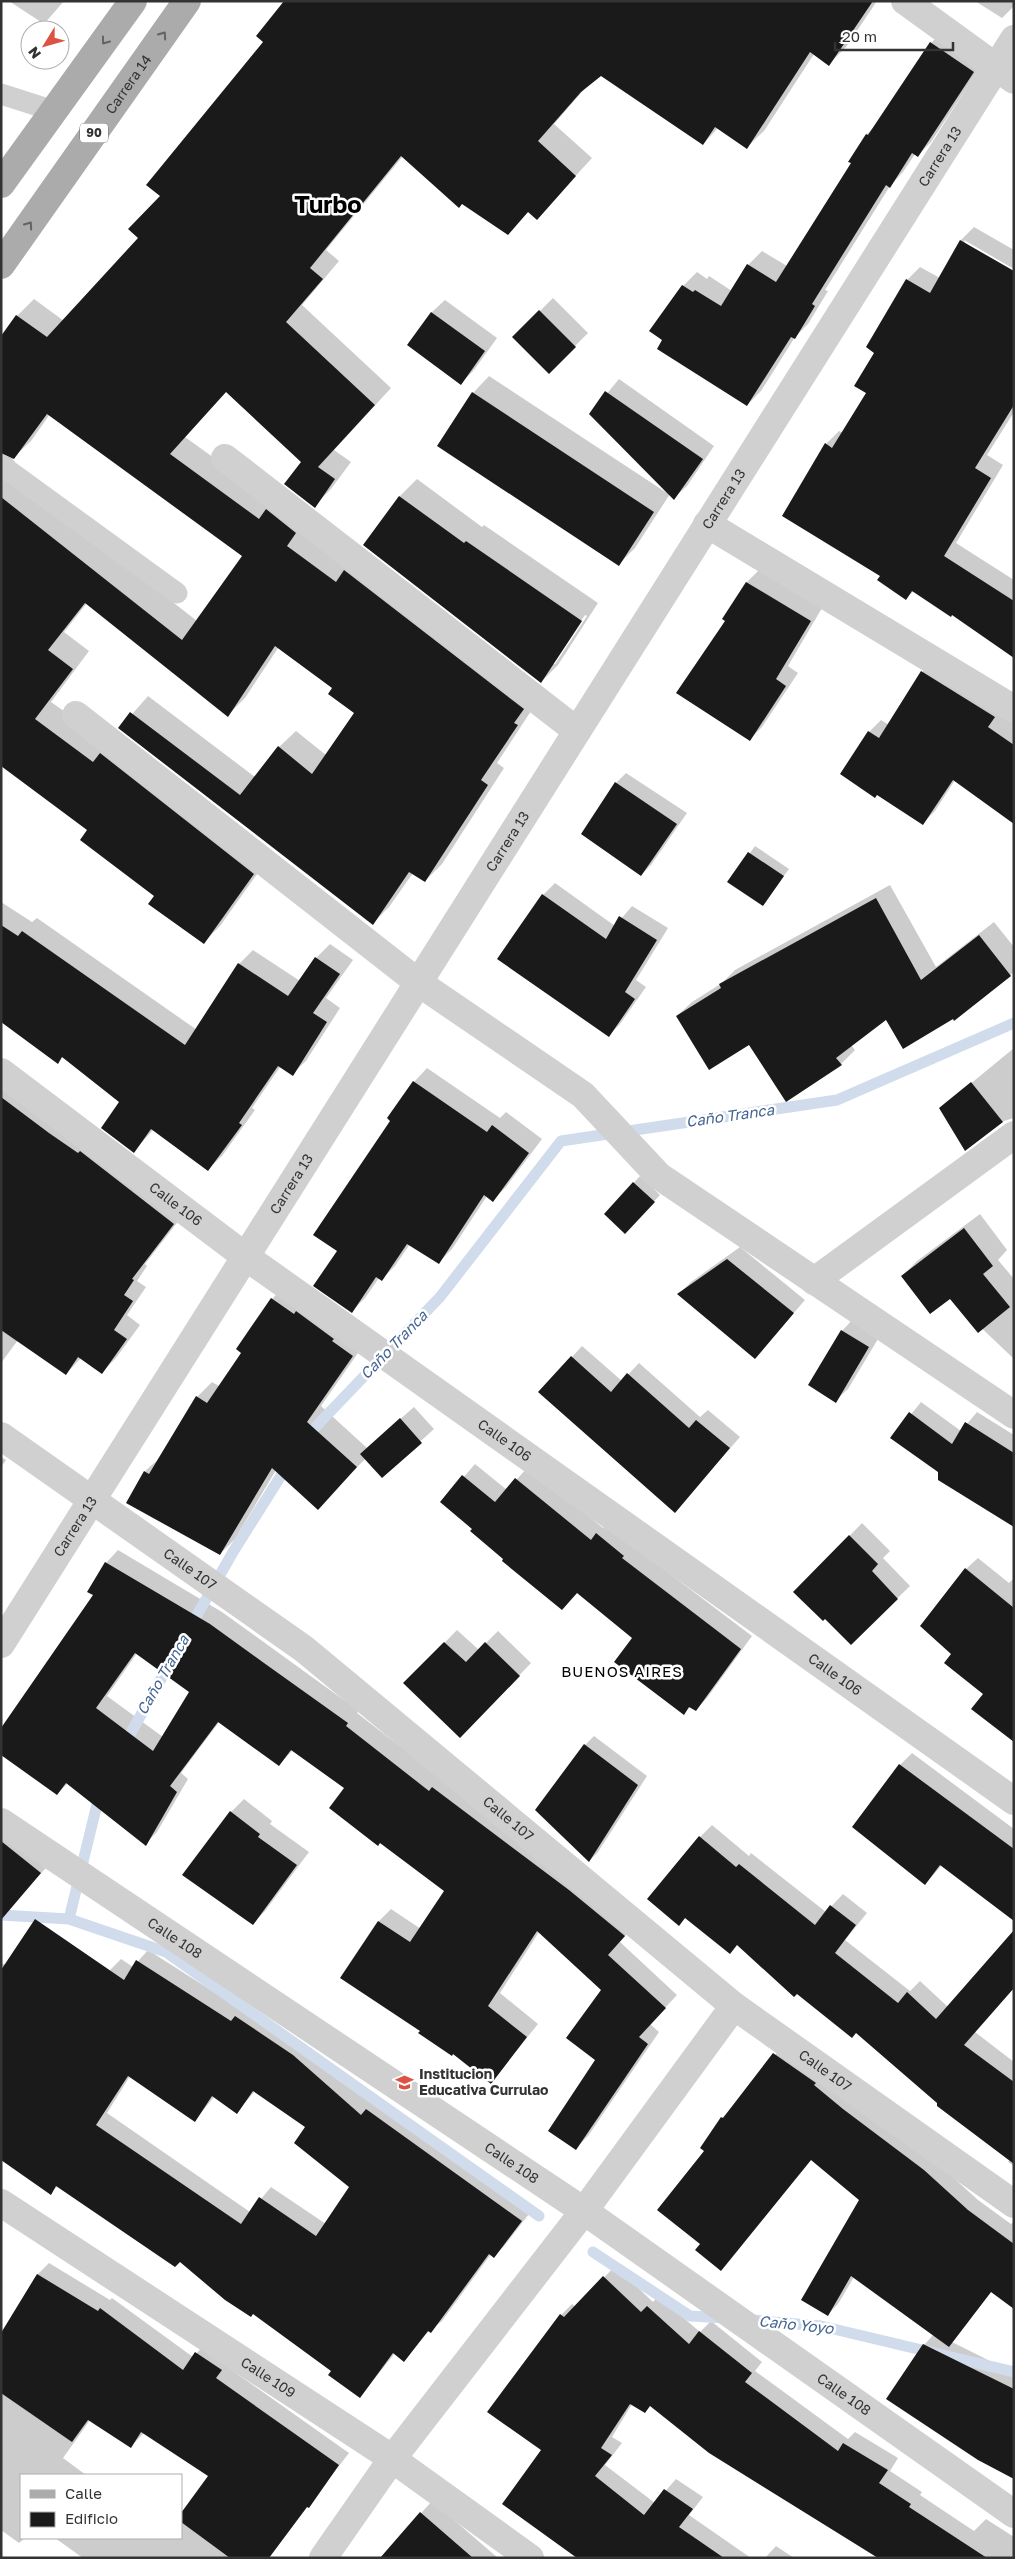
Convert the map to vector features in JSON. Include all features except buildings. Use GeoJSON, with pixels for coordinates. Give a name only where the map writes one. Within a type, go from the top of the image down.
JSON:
{"type":"FeatureCollection","features":[{"type":"Feature","properties":{"kind":"main road"},"geometry":{"type":"LineString","coordinates":[[1,184],[133,1]]}},
{"type":"Feature","properties":{"kind":"main road","name":"Carrera 14"},"geometry":{"type":"LineString","coordinates":[[1,265],[188,1]]}},
{"type":"Feature","properties":{"kind":"street"},"geometry":{"type":"LineString","coordinates":[[905,1],[1005,74]]}},
{"type":"Feature","properties":{"kind":"street","name":"Carrera 13"},"geometry":{"type":"LineString","coordinates":[[1,1644],[707,524],[1005,74],[1014,39]]}},
{"type":"Feature","properties":{"kind":"street"},"geometry":{"type":"LineString","coordinates":[[225,458],[577,731]]}},
{"type":"Feature","properties":{"kind":"street"},"geometry":{"type":"LineString","coordinates":[[707,524],[1014,708]]}},
{"type":"Feature","properties":{"kind":"street"},"geometry":{"type":"LineString","coordinates":[[76,715],[418,983],[583,1095],[659,1176],[1014,1415]]}},
{"type":"Feature","properties":{"kind":"street","name":"Calle 106"},"geometry":{"type":"LineString","coordinates":[[1,1072],[246,1257],[366,1340],[1014,1801]]}},
{"type":"Feature","properties":{"kind":"street"},"geometry":{"type":"LineString","coordinates":[[814,1281],[1014,1135]]}},
{"type":"Feature","properties":{"kind":"street","name":"Calle 107"},"geometry":{"type":"LineString","coordinates":[[1,1436],[304,1648],[734,2006],[1014,2204]]}},
{"type":"Feature","properties":{"kind":"street","name":"Calle 108"},"geometry":{"type":"LineString","coordinates":[[1,1822],[584,2211],[1014,2514]]}},
{"type":"Feature","properties":{"kind":"street"},"geometry":{"type":"LineString","coordinates":[[323,2558],[392,2459],[584,2211],[734,2006]]}},
{"type":"Feature","properties":{"kind":"street","name":"Calle 109"},"geometry":{"type":"LineString","coordinates":[[1,2203],[392,2459],[530,2558]]}},
{"type":"Feature","properties":{"kind":"lane"},"geometry":{"type":"LineString","coordinates":[[1,94],[54,111]]}},
{"type":"Feature","properties":{"kind":"lane"},"geometry":{"type":"LineString","coordinates":[[1,465],[177,593]]}},
{"type":"Feature","properties":{"kind":"waterway","name":"Caño Tranca"},"geometry":{"type":"LineString","coordinates":[[304,1439],[440,1297],[561,1141],[837,1100],[1014,1023]]}},
{"type":"Feature","properties":{"kind":"waterway","name":"Caño Tranca"},"geometry":{"type":"LineString","coordinates":[[189,1629],[233,1552],[289,1463]]}},
{"type":"Feature","properties":{"kind":"waterway","name":"Caño Tranca"},"geometry":{"type":"LineString","coordinates":[[123,1747],[171,1661]]}},
{"type":"Feature","properties":{"kind":"waterway","name":"Caño Tranca"},"geometry":{"type":"LineString","coordinates":[[1,1915],[69,1919],[100,1792]]}},
{"type":"Feature","properties":{"kind":"waterway"},"geometry":{"type":"LineString","coordinates":[[69,1919],[166,1952],[539,2216]]}},
{"type":"Feature","properties":{"kind":"waterway","name":"Caño Yoyo"},"geometry":{"type":"LineString","coordinates":[[593,2252],[690,2316],[725,2318]]}},
{"type":"Feature","properties":{"kind":"waterway","name":"Caño Yoyo"},"geometry":{"type":"LineString","coordinates":[[751,2320],[821,2326],[1014,2372]]}},
{"type":"Feature","properties":{"kind":"place","name":"Institucion Educativa Currulao"},"geometry":{"type":"Point","coordinates":[405,2082]}},
{"type":"Feature","properties":{"kind":"district","name":"Turbo"},"geometry":{"type":"Point","coordinates":[328,205]}},
{"type":"Feature","properties":{"kind":"district","name":"BUENOS AIRES"},"geometry":{"type":"Point","coordinates":[622,1672]}}]}
